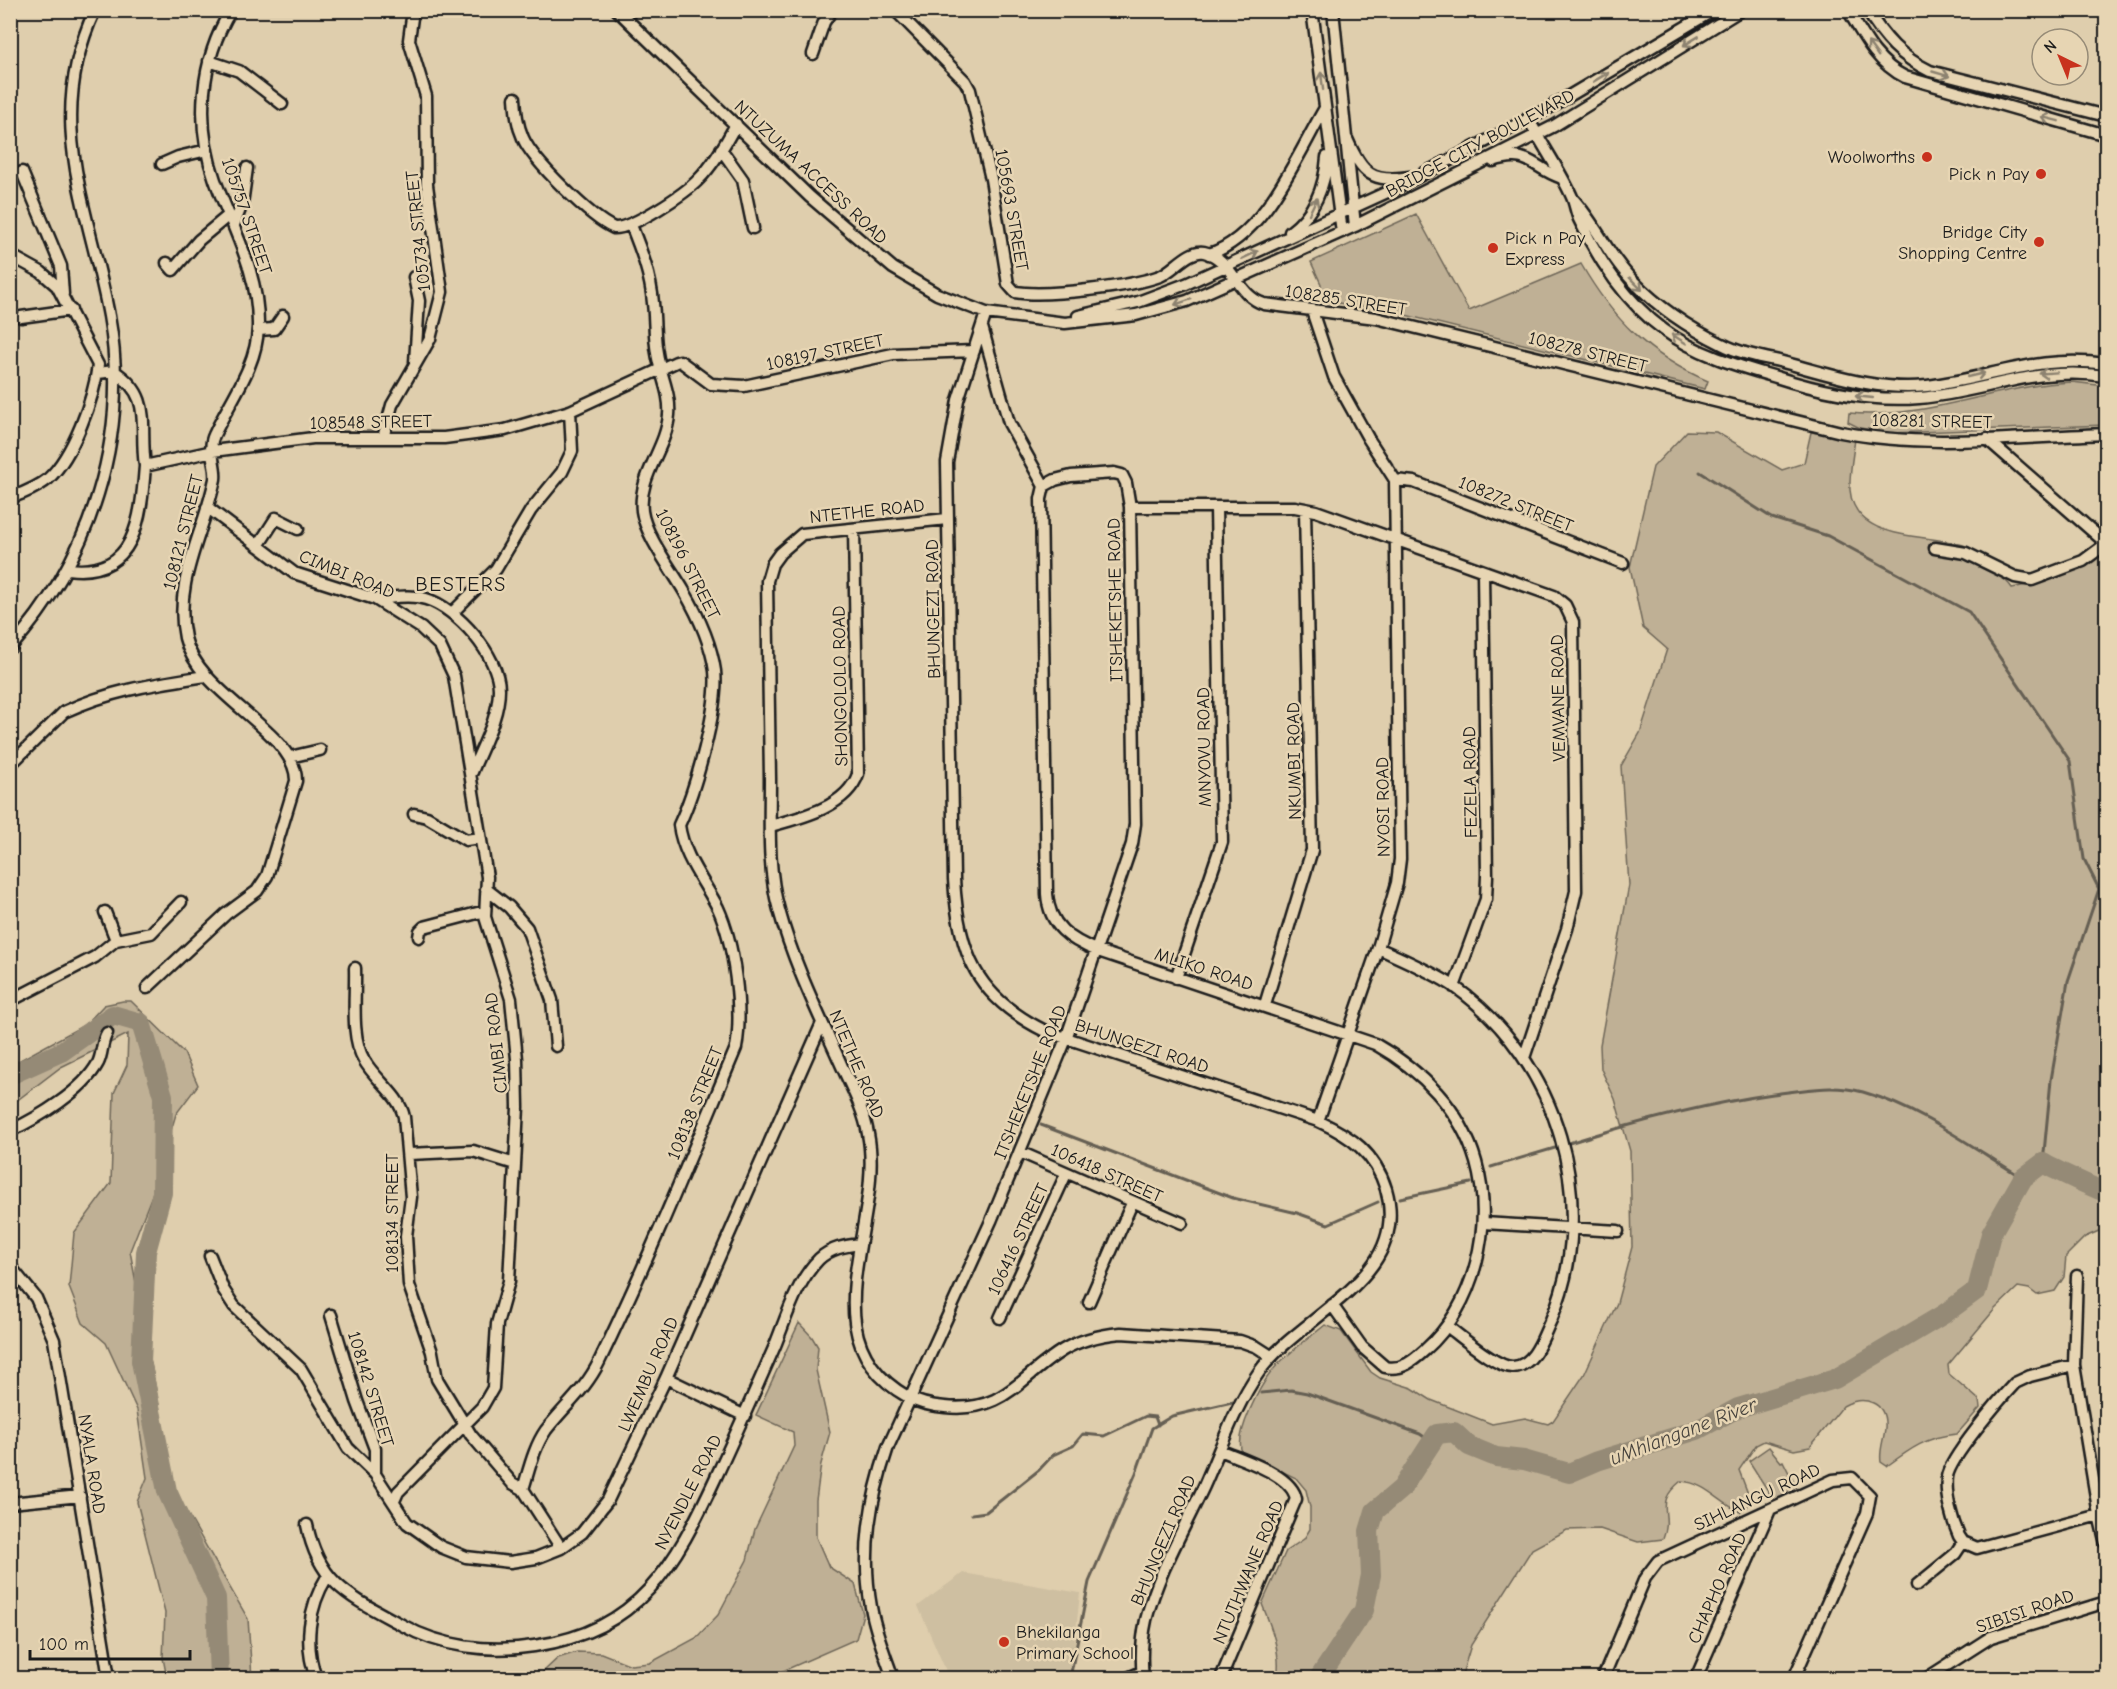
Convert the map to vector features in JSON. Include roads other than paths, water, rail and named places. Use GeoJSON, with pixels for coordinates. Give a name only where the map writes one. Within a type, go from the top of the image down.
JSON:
{"type":"FeatureCollection","features":[{"type":"Feature","properties":{"kind":"street"},"geometry":{"type":"LineString","coordinates":[[10,648],[43,608],[68,569],[82,538],[107,465],[113,428],[114,371],[110,317],[76,179],[70,140],[76,68],[95,10]]}},
{"type":"Feature","properties":{"kind":"street","name":"105757 STREET"},"geometry":{"type":"LineString","coordinates":[[213,452],[213,437],[242,384],[258,330],[257,298],[250,267],[215,182],[207,150],[203,110],[209,61],[218,34],[231,10]]}},
{"type":"Feature","properties":{"kind":"street","name":"105734 STREET"},"geometry":{"type":"LineString","coordinates":[[383,438],[392,405],[415,364],[441,305],[442,284],[427,185],[426,96],[408,40],[413,10]]}},
{"type":"Feature","properties":{"kind":"street","name":"NTUZUMA ACCESS ROAD"},"geometry":{"type":"LineString","coordinates":[[617,10],[810,197],[892,268],[937,294],[986,313],[1074,322],[1136,315],[1187,301],[1355,226]]}},
{"type":"Feature","properties":{"kind":"street"},"geometry":{"type":"LineString","coordinates":[[813,54],[824,22],[832,10]]}},
{"type":"Feature","properties":{"kind":"street","name":"105693 STREET"},"geometry":{"type":"LineString","coordinates":[[896,10],[965,81],[970,90],[991,179],[1008,284],[1013,291],[1078,291],[1144,279],[1162,275],[1195,253],[1209,254]]}},
{"type":"Feature","properties":{"kind":"street"},"geometry":{"type":"LineString","coordinates":[[1312,10],[1342,232]]}},
{"type":"Feature","properties":{"kind":"street"},"geometry":{"type":"LineString","coordinates":[[1333,10],[1343,128],[1355,226]]}},
{"type":"Feature","properties":{"kind":"street","name":"BRIDGE CITY BOULEVARD"},"geometry":{"type":"LineString","coordinates":[[1339,214],[1421,175],[1528,118],[1714,10]]}},
{"type":"Feature","properties":{"kind":"street","name":"BRIDGE CITY BOULEVARD"},"geometry":{"type":"LineString","coordinates":[[1355,226],[1536,133],[1554,126],[1741,10]]}},
{"type":"Feature","properties":{"kind":"street"},"geometry":{"type":"LineString","coordinates":[[1848,10],[1876,54],[1892,70],[1905,77],[2106,135]]}},
{"type":"Feature","properties":{"kind":"street"},"geometry":{"type":"LineString","coordinates":[[1867,10],[1890,45],[1930,71],[2106,116]]}},
{"type":"Feature","properties":{"kind":"street"},"geometry":{"type":"LineString","coordinates":[[209,61],[239,71],[282,104]]}},
{"type":"Feature","properties":{"kind":"street"},"geometry":{"type":"LineString","coordinates":[[515,98],[518,126],[535,158],[607,224],[618,229],[631,225],[694,185],[721,149],[736,124]]}},
{"type":"Feature","properties":{"kind":"street"},"geometry":{"type":"LineString","coordinates":[[1209,254],[1231,244],[1262,212],[1289,174],[1325,108]]}},
{"type":"Feature","properties":{"kind":"street"},"geometry":{"type":"LineString","coordinates":[[1528,118],[1562,178],[1572,198],[1578,218],[1621,287],[1643,311],[1684,343],[1754,371],[1833,393],[1880,399],[1922,397],[2037,374],[2074,372],[2106,376]]}},
{"type":"Feature","properties":{"kind":"street"},"geometry":{"type":"LineString","coordinates":[[1343,128],[1359,163],[1373,177],[1390,180],[1421,175]]}},
{"type":"Feature","properties":{"kind":"street"},"geometry":{"type":"LineString","coordinates":[[1272,245],[1300,224],[1313,207],[1327,166],[1329,139]]}},
{"type":"Feature","properties":{"kind":"street"},"geometry":{"type":"LineString","coordinates":[[721,149],[743,180],[753,228]]}},
{"type":"Feature","properties":{"kind":"street"},"geometry":{"type":"LineString","coordinates":[[162,164],[178,157],[207,150]]}},
{"type":"Feature","properties":{"kind":"street"},"geometry":{"type":"LineString","coordinates":[[1456,175],[1516,155],[1529,159],[1545,172],[1562,178]]}},
{"type":"Feature","properties":{"kind":"street"},"geometry":{"type":"LineString","coordinates":[[170,267],[199,240],[232,220],[242,204],[242,186],[247,168]]}},
{"type":"Feature","properties":{"kind":"street"},"geometry":{"type":"LineString","coordinates":[[22,172],[61,266],[63,294]]}},
{"type":"Feature","properties":{"kind":"street"},"geometry":{"type":"LineString","coordinates":[[1572,198],[1590,219],[1617,264],[1638,287],[1673,315],[1724,346],[1829,374],[1904,386],[1930,385],[2035,363],[2073,361],[2106,364]]}},
{"type":"Feature","properties":{"kind":"street","name":"NTUZUMA ACCESS ROAD"},"geometry":{"type":"LineString","coordinates":[[1044,320],[1080,316],[1138,303],[1339,214]]}},
{"type":"Feature","properties":{"kind":"street","name":"108196 STREET"},"geometry":{"type":"LineString","coordinates":[[631,225],[645,259],[653,303],[659,368],[668,394],[669,415],[664,435],[644,485],[642,511],[648,530],[692,604],[706,637]]}},
{"type":"Feature","properties":{"kind":"street"},"geometry":{"type":"LineString","coordinates":[[1209,254],[1226,266]]}},
{"type":"Feature","properties":{"kind":"street"},"geometry":{"type":"LineString","coordinates":[[10,255],[51,280],[63,294],[98,362],[98,373],[74,440],[58,466],[38,486],[10,498]]}},
{"type":"Feature","properties":{"kind":"street","name":"108285 STREET"},"geometry":{"type":"LineString","coordinates":[[1226,266],[1248,297],[1258,303],[1376,318],[1512,350]]}},
{"type":"Feature","properties":{"kind":"street"},"geometry":{"type":"LineString","coordinates":[[414,276],[419,313],[415,364]]}},
{"type":"Feature","properties":{"kind":"street"},"geometry":{"type":"LineString","coordinates":[[21,317],[71,310]]}},
{"type":"Feature","properties":{"kind":"street"},"geometry":{"type":"LineString","coordinates":[[1312,310],[1335,377],[1362,429],[1395,480]]}},
{"type":"Feature","properties":{"kind":"street","name":"BHUNGEZI ROAD"},"geometry":{"type":"LineString","coordinates":[[986,313],[958,400],[949,443],[947,519],[954,879],[961,936],[978,977],[997,1001],[1026,1022],[1066,1039],[1318,1121],[1338,1130],[1364,1149],[1378,1167],[1389,1198],[1387,1232],[1380,1253],[1366,1274],[1271,1356],[1244,1398],[1158,1585],[1143,1636],[1143,1675]]}},
{"type":"Feature","properties":{"kind":"street"},"geometry":{"type":"LineString","coordinates":[[258,330],[274,329],[283,316]]}},
{"type":"Feature","properties":{"kind":"street"},"geometry":{"type":"LineString","coordinates":[[982,327],[1009,423],[1044,486]]}},
{"type":"Feature","properties":{"kind":"street","name":"108278 STREET"},"geometry":{"type":"LineString","coordinates":[[1512,350],[1655,385]]}},
{"type":"Feature","properties":{"kind":"street","name":"108197 STREET"},"geometry":{"type":"LineString","coordinates":[[689,368],[711,384],[744,386],[893,354],[974,351]]}},
{"type":"Feature","properties":{"kind":"street","name":"108548 STREET"},"geometry":{"type":"LineString","coordinates":[[145,466],[213,452],[313,438],[471,436],[528,425],[570,411],[659,368],[680,362],[689,368]]}},
{"type":"Feature","properties":{"kind":"street"},"geometry":{"type":"LineString","coordinates":[[68,569],[95,570],[114,561],[127,550],[136,527],[145,466],[141,398],[133,385],[114,371],[98,373]]}},
{"type":"Feature","properties":{"kind":"street","name":"108281 STREET"},"geometry":{"type":"LineString","coordinates":[[1655,385],[1878,439],[1987,440],[2106,434]]}},
{"type":"Feature","properties":{"kind":"street"},"geometry":{"type":"LineString","coordinates":[[452,613],[496,568],[531,510],[562,472],[572,451],[570,411]]}},
{"type":"Feature","properties":{"kind":"street"},"geometry":{"type":"LineString","coordinates":[[1935,548],[1966,553],[2014,577],[2032,580],[2083,561],[2106,544],[1987,440]]}},
{"type":"Feature","properties":{"kind":"street","name":"108121 STREET"},"geometry":{"type":"LineString","coordinates":[[213,452],[215,478],[190,557],[183,604],[187,644],[206,676],[290,757]]}},
{"type":"Feature","properties":{"kind":"street","name":"ITSHEKETSHE ROAD"},"geometry":{"type":"LineString","coordinates":[[893,1678],[871,1608],[867,1532],[876,1482],[888,1447],[1020,1152],[1066,1039],[1098,951],[1132,844],[1136,824],[1130,507],[1126,483],[1122,476],[1109,473],[1071,476],[1044,486]]}},
{"type":"Feature","properties":{"kind":"street","name":"NYOSI ROAD"},"geometry":{"type":"LineString","coordinates":[[1318,1121],[1378,948],[1397,884],[1400,859],[1395,480]]}},
{"type":"Feature","properties":{"kind":"street","name":"108272 STREET"},"geometry":{"type":"LineString","coordinates":[[1395,480],[1423,485],[1623,563]]}},
{"type":"Feature","properties":{"kind":"street","name":"MLIKO ROAD"},"geometry":{"type":"LineString","coordinates":[[1044,486],[1041,499],[1042,653],[1048,906],[1059,929],[1082,945],[1098,951],[1349,1033],[1375,1044],[1408,1064],[1443,1100],[1456,1118],[1475,1160],[1484,1223],[1473,1273],[1448,1327],[1416,1358],[1392,1368],[1371,1356],[1332,1305]]}},
{"type":"Feature","properties":{"kind":"street","name":"CIMBI ROAD"},"geometry":{"type":"LineString","coordinates":[[207,507],[298,575],[375,599],[421,628],[436,642],[447,657],[457,685],[479,838],[487,877],[485,911],[487,926],[512,1004],[518,1097],[509,1281],[497,1324],[492,1388],[482,1407],[398,1492],[394,1501]]}},
{"type":"Feature","properties":{"kind":"street","name":"VEMVANE ROAD"},"geometry":{"type":"LineString","coordinates":[[1130,507],[1305,509],[1554,596],[1565,605],[1573,622],[1576,891],[1567,929],[1524,1058]]}},
{"type":"Feature","properties":{"kind":"street","name":"MNYOVU ROAD"},"geometry":{"type":"LineString","coordinates":[[1176,978],[1222,842],[1216,507]]}},
{"type":"Feature","properties":{"kind":"street","name":"NKUMBI ROAD"},"geometry":{"type":"LineString","coordinates":[[1265,1005],[1312,850],[1305,509]]}},
{"type":"Feature","properties":{"kind":"street"},"geometry":{"type":"LineString","coordinates":[[258,546],[276,518],[298,529]]}},
{"type":"Feature","properties":{"kind":"street","name":"NTETHE ROAD"},"geometry":{"type":"LineString","coordinates":[[947,519],[801,534],[780,553],[767,581],[772,876],[788,940],[868,1134],[869,1190],[853,1304],[859,1343],[874,1369],[909,1399],[955,1408],[972,1407],[997,1400],[1071,1345],[1086,1339],[1121,1333],[1240,1341],[1257,1347],[1271,1356]]}},
{"type":"Feature","properties":{"kind":"street","name":"SHONGOLOLO ROAD"},"geometry":{"type":"LineString","coordinates":[[770,826],[792,820],[833,802],[848,791],[858,774],[854,529]]}},
{"type":"Feature","properties":{"kind":"street","name":"FEZELA ROAD"},"geometry":{"type":"LineString","coordinates":[[1454,987],[1486,899],[1488,876],[1483,572]]}},
{"type":"Feature","properties":{"kind":"street"},"geometry":{"type":"LineString","coordinates":[[375,599],[423,598],[452,613],[484,649],[495,667],[498,681],[496,706],[471,774]]}},
{"type":"Feature","properties":{"kind":"street","name":"108138 STREET"},"geometry":{"type":"LineString","coordinates":[[523,1489],[542,1437],[576,1398],[599,1364],[670,1208],[736,1048],[740,1022],[738,993],[724,926],[674,824],[695,783],[712,705],[715,672],[706,637]]}},
{"type":"Feature","properties":{"kind":"street"},"geometry":{"type":"LineString","coordinates":[[10,765],[64,712],[74,707],[121,690],[206,676]]}},
{"type":"Feature","properties":{"kind":"street"},"geometry":{"type":"LineString","coordinates":[[147,987],[226,914],[257,891],[265,880],[296,784],[296,774],[290,757],[320,750]]}},
{"type":"Feature","properties":{"kind":"street"},"geometry":{"type":"LineString","coordinates":[[414,814],[427,817],[463,839],[479,838]]}},
{"type":"Feature","properties":{"kind":"street"},"geometry":{"type":"LineString","coordinates":[[486,889],[509,907],[527,928],[552,1000],[556,1046]]}},
{"type":"Feature","properties":{"kind":"street"},"geometry":{"type":"LineString","coordinates":[[10,1001],[95,957],[116,940],[151,933],[181,902]]}},
{"type":"Feature","properties":{"kind":"street"},"geometry":{"type":"LineString","coordinates":[[418,937],[424,927],[485,911]]}},
{"type":"Feature","properties":{"kind":"street"},"geometry":{"type":"LineString","coordinates":[[105,912],[116,940]]}},
{"type":"Feature","properties":{"kind":"street"},"geometry":{"type":"LineString","coordinates":[[1378,948],[1454,987],[1488,1016],[1524,1058],[1550,1106],[1564,1149],[1572,1193],[1572,1229],[1562,1288],[1537,1350],[1527,1362],[1515,1367],[1504,1366],[1448,1327]]}},
{"type":"Feature","properties":{"kind":"street","name":"108134 STREET"},"geometry":{"type":"LineString","coordinates":[[355,968],[356,1029],[360,1052],[369,1069],[403,1112],[409,1154],[411,1197],[406,1236],[409,1286],[432,1352],[440,1386],[471,1435],[512,1484],[523,1489]]}},
{"type":"Feature","properties":{"kind":"street","name":"LWEMBU ROAD"},"geometry":{"type":"LineString","coordinates":[[210,1256],[234,1306],[301,1369],[348,1448],[375,1474],[394,1501],[401,1516],[415,1530],[441,1547],[466,1557],[510,1562],[536,1558],[561,1548],[582,1533],[604,1506],[666,1378],[822,1023]]}},
{"type":"Feature","properties":{"kind":"street"},"geometry":{"type":"LineString","coordinates":[[10,1131],[54,1106],[82,1082],[98,1062],[107,1033]]}},
{"type":"Feature","properties":{"kind":"street"},"geometry":{"type":"LineString","coordinates":[[409,1154],[473,1151],[515,1164]]}},
{"type":"Feature","properties":{"kind":"street","name":"106418 STREET"},"geometry":{"type":"LineString","coordinates":[[1020,1152],[1182,1223]]}},
{"type":"Feature","properties":{"kind":"street","name":"106416 STREET"},"geometry":{"type":"LineString","coordinates":[[1000,1318],[1066,1174]]}},
{"type":"Feature","properties":{"kind":"street"},"geometry":{"type":"LineString","coordinates":[[1089,1302],[1132,1203]]}},
{"type":"Feature","properties":{"kind":"street"},"geometry":{"type":"LineString","coordinates":[[1484,1223],[1618,1231]]}},
{"type":"Feature","properties":{"kind":"street","name":"NYENDLE ROAD"},"geometry":{"type":"LineString","coordinates":[[307,1525],[314,1553],[327,1577],[362,1602],[416,1633],[478,1648],[508,1650],[573,1638],[623,1612],[662,1577],[692,1529],[745,1416],[805,1276],[828,1252],[838,1247],[860,1244]]}},
{"type":"Feature","properties":{"kind":"street","name":"NYALA ROAD"},"geometry":{"type":"LineString","coordinates":[[10,1266],[36,1298],[54,1340],[109,1678]]}},
{"type":"Feature","properties":{"kind":"street"},"geometry":{"type":"LineString","coordinates":[[2077,1276],[2074,1365],[2106,1545]]}},
{"type":"Feature","properties":{"kind":"street","name":"108142 STREET"},"geometry":{"type":"LineString","coordinates":[[331,1315],[357,1401],[375,1449],[375,1474]]}},
{"type":"Feature","properties":{"kind":"street"},"geometry":{"type":"LineString","coordinates":[[2074,1365],[2023,1378],[2015,1383],[1953,1461],[1947,1478],[1947,1487],[1955,1528],[1963,1542],[1977,1548],[1988,1547],[2099,1515]]}},
{"type":"Feature","properties":{"kind":"street"},"geometry":{"type":"LineString","coordinates":[[666,1378],[745,1416]]}},
{"type":"Feature","properties":{"kind":"street","name":"NTUTHWANE ROAD"},"geometry":{"type":"LineString","coordinates":[[1220,1450],[1282,1479],[1295,1490],[1296,1499],[1221,1678]]}},
{"type":"Feature","properties":{"kind":"street","name":"SIHLANGU ROAD"},"geometry":{"type":"LineString","coordinates":[[1603,1678],[1645,1578],[1658,1561],[1842,1478],[1852,1478],[1870,1497],[1867,1513],[1794,1678]]}},
{"type":"Feature","properties":{"kind":"street"},"geometry":{"type":"LineString","coordinates":[[523,1489],[561,1548]]}},
{"type":"Feature","properties":{"kind":"street"},"geometry":{"type":"LineString","coordinates":[[10,1503],[80,1496]]}},
{"type":"Feature","properties":{"kind":"street","name":"CHAPHO ROAD"},"geometry":{"type":"LineString","coordinates":[[1696,1678],[1769,1512]]}},
{"type":"Feature","properties":{"kind":"street"},"geometry":{"type":"LineString","coordinates":[[1917,1585],[1955,1554],[1963,1542]]}},
{"type":"Feature","properties":{"kind":"street"},"geometry":{"type":"LineString","coordinates":[[316,1678],[311,1660],[311,1615],[316,1596],[327,1577]]}},
{"type":"Feature","properties":{"kind":"street","name":"SIBISI ROAD"},"geometry":{"type":"LineString","coordinates":[[1927,1678],[1991,1637],[2106,1602]]}},
{"type":"Feature","properties":{"kind":"street"},"geometry":{"type":"LineString","coordinates":[[1128,1678],[1143,1675]]}},
{"type":"Feature","properties":{"kind":"waterway"},"geometry":{"type":"LineString","coordinates":[[1700,472],[1772,518],[1828,536],[1969,612],[2070,761],[2084,859],[2099,889],[2068,981],[2051,1080],[2043,1163]]}},
{"type":"Feature","properties":{"kind":"waterway"},"geometry":{"type":"LineString","coordinates":[[2099,889],[2106,903]]}},
{"type":"Feature","properties":{"kind":"waterway"},"geometry":{"type":"LineString","coordinates":[[10,1075],[61,1052],[113,1015],[141,1023],[163,1096],[162,1193],[146,1252],[141,1361],[167,1491],[216,1598],[219,1678]]}},
{"type":"Feature","properties":{"kind":"waterway"},"geometry":{"type":"LineString","coordinates":[[1569,1143],[1696,1108],[1773,1094],[1840,1088],[1863,1092],[1906,1108],[2023,1178]]}},
{"type":"Feature","properties":{"kind":"waterway"},"geometry":{"type":"LineString","coordinates":[[1041,1125],[1233,1198],[1297,1213],[1328,1224],[1378,1202]]}},
{"type":"Feature","properties":{"kind":"waterway"},"geometry":{"type":"LineString","coordinates":[[1491,1167],[1555,1148]]}},
{"type":"Feature","properties":{"kind":"waterway","name":"uMhlangane River"},"geometry":{"type":"LineString","coordinates":[[1319,1678],[1364,1610],[1371,1575],[1369,1531],[1375,1511],[1402,1488],[1437,1434],[1454,1432],[1469,1446],[1496,1457],[1524,1460],[1569,1473],[1597,1461],[1697,1430],[1738,1408],[1835,1379],[1944,1314],[1977,1290],[1991,1234],[2023,1178],[2043,1163],[2106,1192]]}},
{"type":"Feature","properties":{"kind":"waterway"},"geometry":{"type":"LineString","coordinates":[[1400,1198],[1471,1183]]}},
{"type":"Feature","properties":{"kind":"waterway"},"geometry":{"type":"LineString","coordinates":[[1261,1393],[1291,1390],[1307,1393],[1420,1434],[1433,1443]]}},
{"type":"Feature","properties":{"kind":"waterway"},"geometry":{"type":"LineString","coordinates":[[1070,1678],[1089,1582],[1136,1473],[1152,1428],[1172,1416],[1232,1402]]}},
{"type":"Feature","properties":{"kind":"waterway"},"geometry":{"type":"LineString","coordinates":[[972,1514],[986,1512],[1039,1470],[1053,1455],[1073,1446],[1083,1434],[1104,1436],[1146,1416],[1155,1417],[1158,1425]]}},
{"type":"Feature","properties":{"kind":"place","name":"Woolworths"},"geometry":{"type":"Point","coordinates":[1927,157]}},
{"type":"Feature","properties":{"kind":"place","name":"Pick n Pay"},"geometry":{"type":"Point","coordinates":[2041,174]}},
{"type":"Feature","properties":{"kind":"place","name":"Bridge City Shopping Centre"},"geometry":{"type":"Point","coordinates":[2039,242]}},
{"type":"Feature","properties":{"kind":"place","name":"Pick n Pay Express"},"geometry":{"type":"Point","coordinates":[1493,248]}},
{"type":"Feature","properties":{"kind":"place","name":"Bhekilanga Primary School"},"geometry":{"type":"Point","coordinates":[1004,1642]}},
{"type":"Feature","properties":{"kind":"district","name":"BESTERS"},"geometry":{"type":"Point","coordinates":[461,584]}}]}
